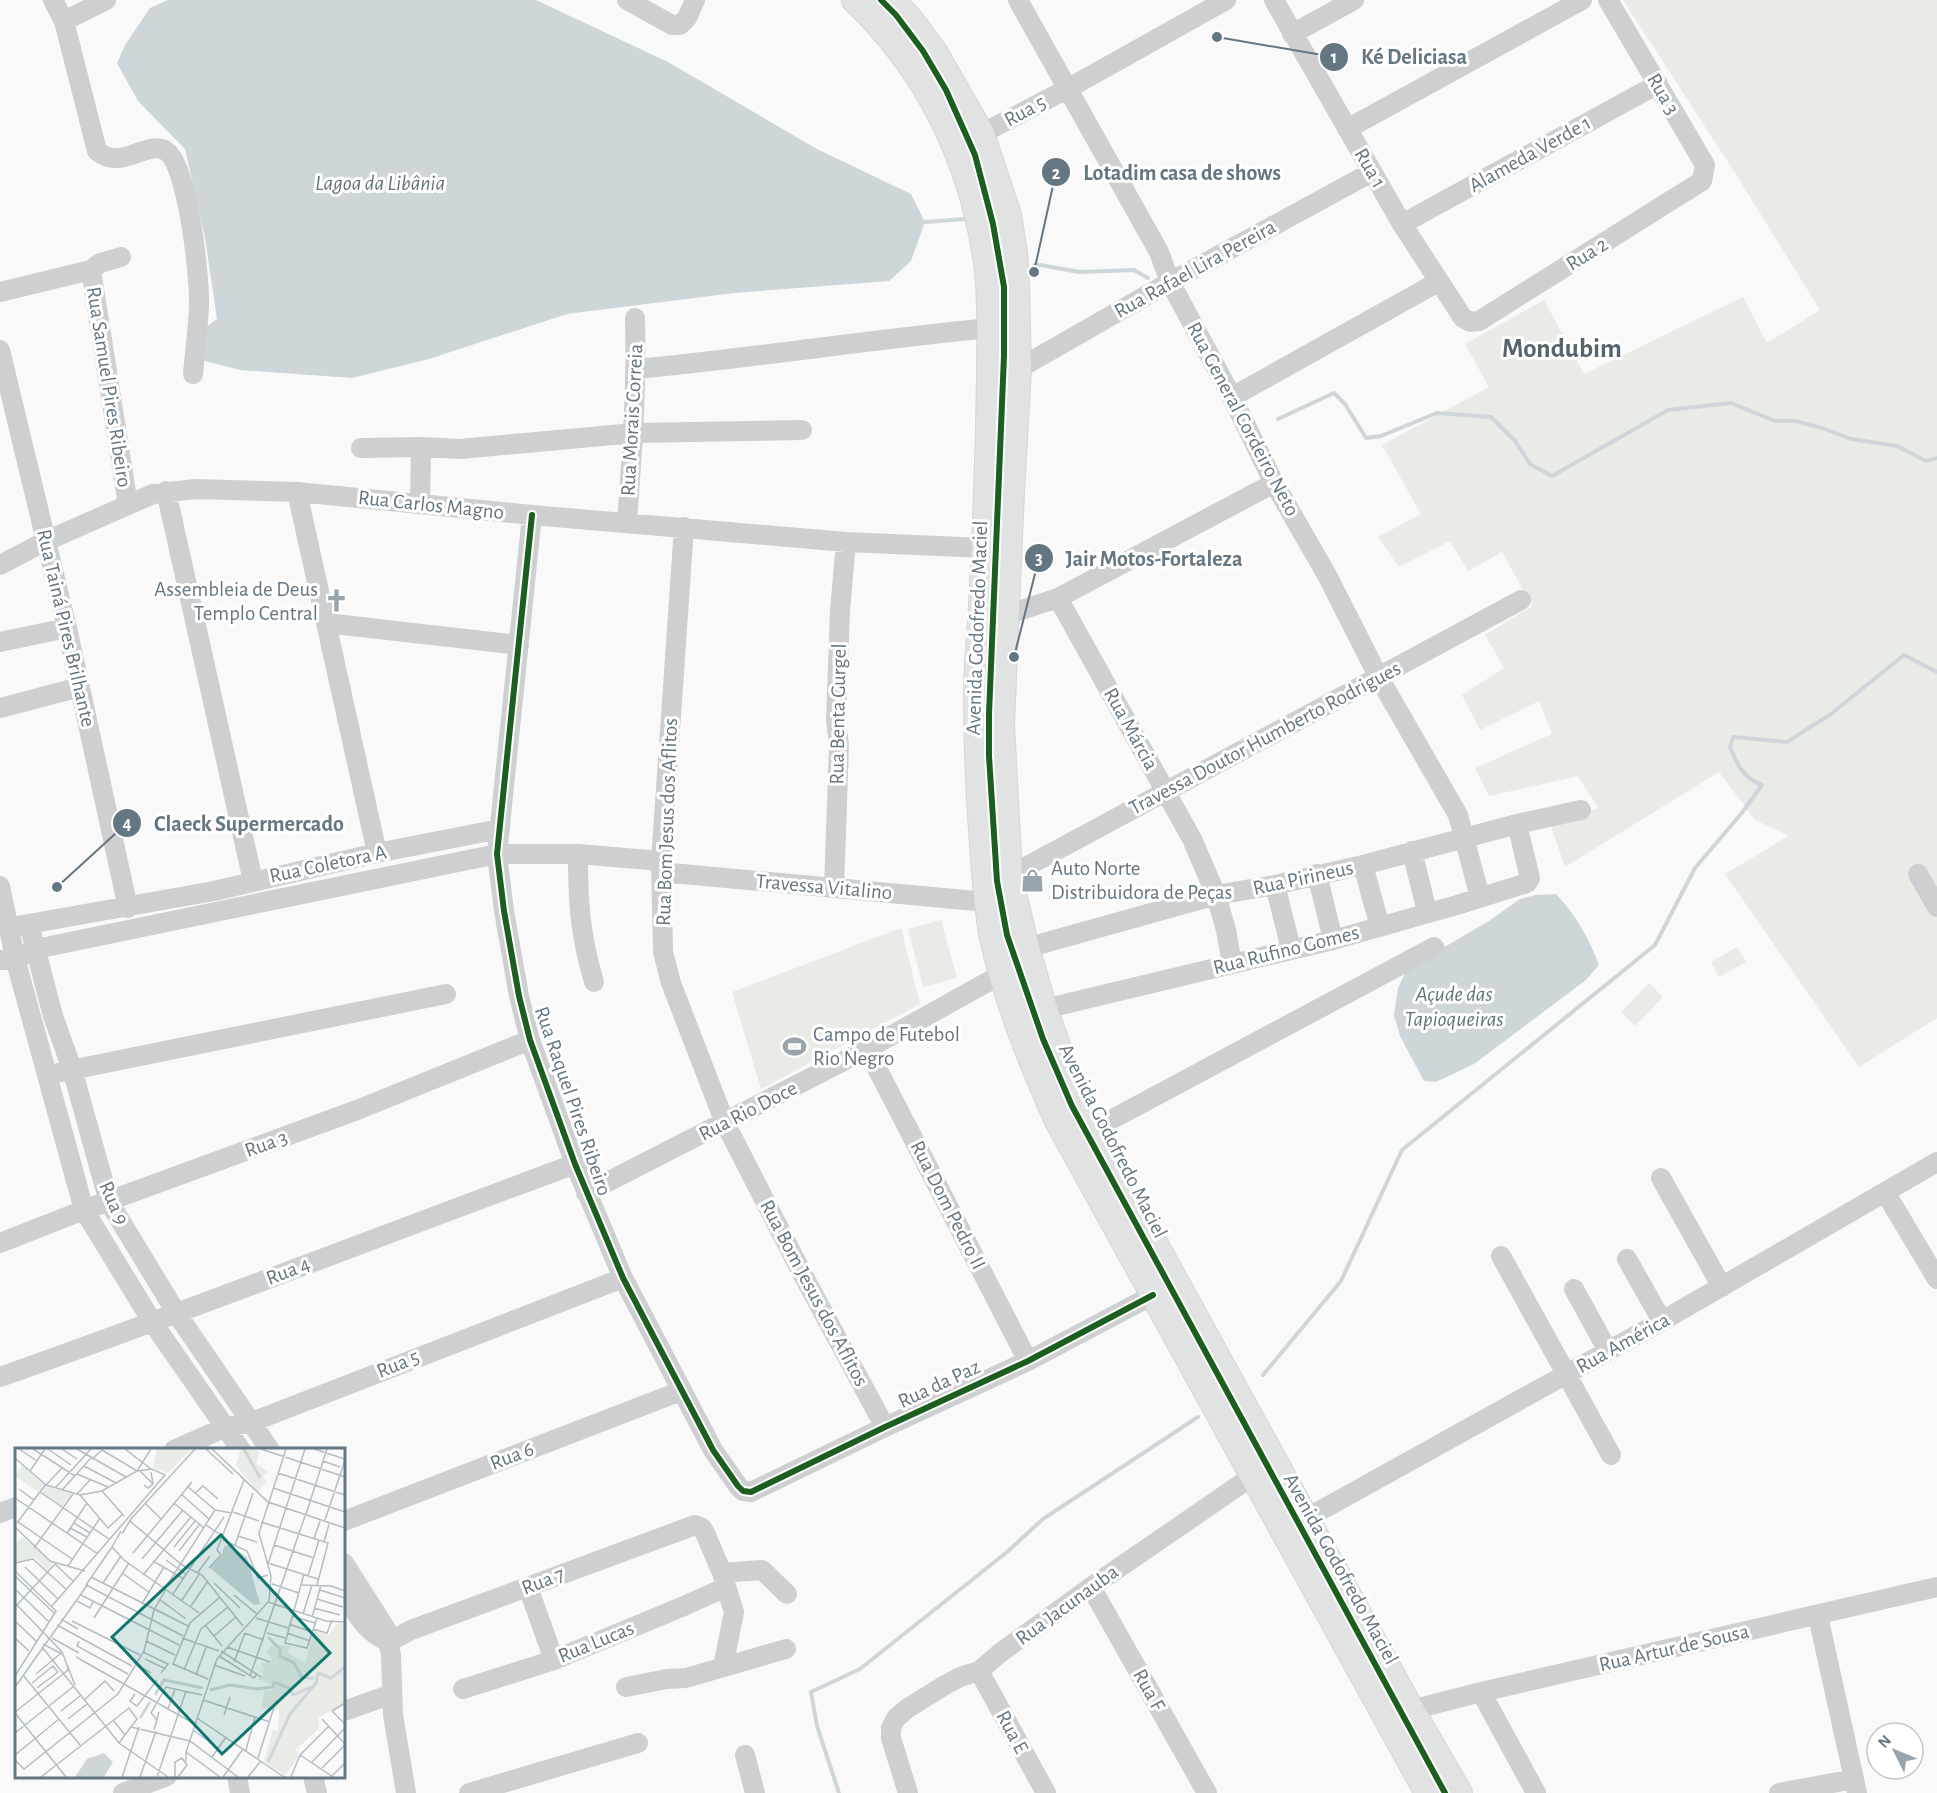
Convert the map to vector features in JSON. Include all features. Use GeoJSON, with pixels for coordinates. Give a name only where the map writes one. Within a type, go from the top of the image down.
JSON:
{"type":"FeatureCollection","features":[{"type":"Feature","properties":{"kind":"main road","name":"Avenida Godofredo Maciel"},"geometry":{"type":"LineString","coordinates":[[855,0],[880,23],[909,59],[956,145],[979,219],[987,265],[991,328],[985,548],[977,690],[979,790],[987,902],[1002,974],[1034,1067],[1058,1121],[1428,1793]]}},
{"type":"Feature","properties":{"kind":"main road","name":"Avenida Godofredo Maciel"},"geometry":{"type":"LineString","coordinates":[[892,0],[934,52],[981,134],[1008,215],[1016,286],[1018,369],[1001,724],[1009,876],[1026,948],[1044,1009],[1072,1087],[1092,1130],[1459,1793]]}},
{"type":"Feature","properties":{"kind":"street"},"geometry":{"type":"LineString","coordinates":[[53,0],[64,21],[97,151],[104,157],[114,159],[157,148],[166,151],[175,160],[187,201],[197,260],[199,304],[193,374]]}},
{"type":"Feature","properties":{"kind":"street"},"geometry":{"type":"LineString","coordinates":[[64,21],[106,0]]}},
{"type":"Feature","properties":{"kind":"street"},"geometry":{"type":"LineString","coordinates":[[627,0],[672,25],[680,25],[687,18],[695,0]]}},
{"type":"Feature","properties":{"kind":"street","name":"Rua General Cordeiro Neto"},"geometry":{"type":"LineString","coordinates":[[1018,0],[1159,252],[1170,282],[1232,397],[1274,483],[1329,577],[1378,676],[1458,815],[1480,897]]}},
{"type":"Feature","properties":{"kind":"street","name":"Rua 5"},"geometry":{"type":"LineString","coordinates":[[981,134],[1069,88],[1226,0]]}},
{"type":"Feature","properties":{"kind":"street","name":"Rua 1"},"geometry":{"type":"LineString","coordinates":[[1274,0],[1402,224],[1438,282],[1463,318],[1471,322],[1479,321]]}},
{"type":"Feature","properties":{"kind":"street"},"geometry":{"type":"LineString","coordinates":[[1292,34],[1354,0]]}},
{"type":"Feature","properties":{"kind":"street"},"geometry":{"type":"LineString","coordinates":[[1347,129],[1582,0]]}},
{"type":"Feature","properties":{"kind":"street","name":"Rua 3"},"geometry":{"type":"LineString","coordinates":[[1608,0],[1705,165],[1702,181],[1695,188]]}},
{"type":"Feature","properties":{"kind":"street","name":"Alameda Verde 1"},"geometry":{"type":"LineString","coordinates":[[1402,224],[1658,84]]}},
{"type":"Feature","properties":{"kind":"street","name":"Rua Rafael Lira Pereira"},"geometry":{"type":"LineString","coordinates":[[1018,369],[1170,282],[1372,172]]}},
{"type":"Feature","properties":{"kind":"street","name":"Rua 2"},"geometry":{"type":"LineString","coordinates":[[1479,321],[1695,188]]}},
{"type":"Feature","properties":{"kind":"street"},"geometry":{"type":"LineString","coordinates":[[0,292],[91,270],[100,263],[121,257]]}},
{"type":"Feature","properties":{"kind":"street","name":"Rua Samuel Pires Ribeiro"},"geometry":{"type":"LineString","coordinates":[[91,270],[128,505]]}},
{"type":"Feature","properties":{"kind":"street"},"geometry":{"type":"LineString","coordinates":[[1232,397],[1438,282]]}},
{"type":"Feature","properties":{"kind":"street","name":"Rua Morais Correia"},"geometry":{"type":"LineString","coordinates":[[627,522],[634,433],[635,318]]}},
{"type":"Feature","properties":{"kind":"street"},"geometry":{"type":"LineString","coordinates":[[636,369],[724,361],[905,336],[991,328]]}},
{"type":"Feature","properties":{"kind":"street","name":"Rua Tainá Pires Brilhante"},"geometry":{"type":"LineString","coordinates":[[0,350],[68,628],[128,908]]}},
{"type":"Feature","properties":{"kind":"street"},"geometry":{"type":"LineString","coordinates":[[361,448],[460,449],[634,433],[802,430]]}},
{"type":"Feature","properties":{"kind":"street"},"geometry":{"type":"LineString","coordinates":[[420,504],[421,447]]}},
{"type":"Feature","properties":{"kind":"street"},"geometry":{"type":"LineString","coordinates":[[1006,615],[1058,598],[1274,483]]}},
{"type":"Feature","properties":{"kind":"street","name":"Rua Carlos Magno"},"geometry":{"type":"LineString","coordinates":[[0,565],[46,541],[153,494],[195,489],[297,492],[846,542],[985,548]]}},
{"type":"Feature","properties":{"kind":"street"},"geometry":{"type":"LineString","coordinates":[[166,491],[253,880]]}},
{"type":"Feature","properties":{"kind":"street"},"geometry":{"type":"LineString","coordinates":[[297,492],[377,853]]}},
{"type":"Feature","properties":{"kind":"street","name":"Rua Raquel Pires Ribeiro"},"geometry":{"type":"LineString","coordinates":[[532,515],[497,854],[504,912],[519,996],[531,1040],[575,1164],[623,1278],[713,1450],[738,1486]]}},
{"type":"Feature","properties":{"kind":"street","name":"Rua Bom Jesus dos Aflitos"},"geometry":{"type":"LineString","coordinates":[[684,527],[661,867],[663,952],[671,983],[725,1123],[804,1277],[885,1427]]}},
{"type":"Feature","properties":{"kind":"street","name":"Rua Benta Gurgel"},"geometry":{"type":"LineString","coordinates":[[834,888],[839,745],[837,709],[840,610],[846,542]]}},
{"type":"Feature","properties":{"kind":"street","name":"Rua Márcia"},"geometry":{"type":"LineString","coordinates":[[1058,598],[1192,839],[1216,896],[1226,930],[1232,964]]}},
{"type":"Feature","properties":{"kind":"street","name":"Travessa Doutor Humberto Rodrigues"},"geometry":{"type":"LineString","coordinates":[[1009,876],[1521,600]]}},
{"type":"Feature","properties":{"kind":"street"},"geometry":{"type":"LineString","coordinates":[[326,623],[519,645]]}},
{"type":"Feature","properties":{"kind":"street"},"geometry":{"type":"LineString","coordinates":[[0,642],[68,628]]}},
{"type":"Feature","properties":{"kind":"street"},"geometry":{"type":"LineString","coordinates":[[0,708],[80,687]]}},
{"type":"Feature","properties":{"kind":"street","name":"Rua Pirineus"},"geometry":{"type":"LineString","coordinates":[[1026,948],[1216,896],[1363,865],[1517,824],[1581,810]]}},
{"type":"Feature","properties":{"kind":"street","name":"Rua Rufino Gomes"},"geometry":{"type":"LineString","coordinates":[[1044,1009],[1380,927],[1527,883],[1530,878],[1517,824]]}},
{"type":"Feature","properties":{"kind":"street","name":"Rua Coletora A"},"geometry":{"type":"LineString","coordinates":[[5,929],[158,902],[377,853],[500,829]]}},
{"type":"Feature","properties":{"kind":"street"},"geometry":{"type":"LineString","coordinates":[[1412,851],[1427,912]]}},
{"type":"Feature","properties":{"kind":"street","name":"Rua Coletora A"},"geometry":{"type":"LineString","coordinates":[[7,959],[36,949],[497,854]]}},
{"type":"Feature","properties":{"kind":"street","name":"Travessa Vitalino"},"geometry":{"type":"LineString","coordinates":[[497,854],[578,854],[661,867],[834,888],[987,902]]}},
{"type":"Feature","properties":{"kind":"street"},"geometry":{"type":"LineString","coordinates":[[578,854],[579,910],[586,956],[594,982]]}},
{"type":"Feature","properties":{"kind":"street"},"geometry":{"type":"LineString","coordinates":[[1363,865],[1380,927]]}},
{"type":"Feature","properties":{"kind":"street"},"geometry":{"type":"LineString","coordinates":[[1317,874],[1333,939]]}},
{"type":"Feature","properties":{"kind":"street"},"geometry":{"type":"LineString","coordinates":[[1918,874],[1937,907]]}},
{"type":"Feature","properties":{"kind":"street"},"geometry":{"type":"LineString","coordinates":[[1275,885],[1291,949]]}},
{"type":"Feature","properties":{"kind":"street"},"geometry":{"type":"LineString","coordinates":[[0,886],[5,929]]}},
{"type":"Feature","properties":{"kind":"street"},"geometry":{"type":"LineString","coordinates":[[158,902],[163,923]]}},
{"type":"Feature","properties":{"kind":"street","name":"Rua 9"},"geometry":{"type":"LineString","coordinates":[[29,924],[53,1016],[72,1069],[109,1202],[177,1314],[269,1448]]}},
{"type":"Feature","properties":{"kind":"street","name":"Rua 9"},"geometry":{"type":"LineString","coordinates":[[5,929],[7,959],[46,1076],[84,1210],[153,1323],[240,1448]]}},
{"type":"Feature","properties":{"kind":"street"},"geometry":{"type":"LineString","coordinates":[[1092,1130],[1434,947]]}},
{"type":"Feature","properties":{"kind":"street","name":"Rua Rio Doce"},"geometry":{"type":"LineString","coordinates":[[586,1193],[867,1049],[1002,974]]}},
{"type":"Feature","properties":{"kind":"street"},"geometry":{"type":"LineString","coordinates":[[46,1076],[446,994]]}},
{"type":"Feature","properties":{"kind":"street","name":"Rua 3"},"geometry":{"type":"LineString","coordinates":[[0,1243],[357,1110],[531,1040]]}},
{"type":"Feature","properties":{"kind":"street","name":"Rua Dom Pedro II"},"geometry":{"type":"LineString","coordinates":[[867,1049],[1028,1361]]}},
{"type":"Feature","properties":{"kind":"street","name":"Rua América"},"geometry":{"type":"LineString","coordinates":[[1307,1518],[1662,1321],[1937,1162]]}},
{"type":"Feature","properties":{"kind":"street","name":"Rua 4"},"geometry":{"type":"LineString","coordinates":[[0,1377],[153,1323],[370,1239],[575,1164]]}},
{"type":"Feature","properties":{"kind":"street"},"geometry":{"type":"LineString","coordinates":[[1661,1178],[1722,1287]]}},
{"type":"Feature","properties":{"kind":"street"},"geometry":{"type":"LineString","coordinates":[[1885,1192],[1937,1279]]}},
{"type":"Feature","properties":{"kind":"street"},"geometry":{"type":"LineString","coordinates":[[1501,1256],[1611,1455]]}},
{"type":"Feature","properties":{"kind":"street"},"geometry":{"type":"LineString","coordinates":[[1627,1259],[1662,1321]]}},
{"type":"Feature","properties":{"kind":"street","name":"Rua 5"},"geometry":{"type":"LineString","coordinates":[[176,1448],[226,1427],[252,1422],[623,1278]]}},
{"type":"Feature","properties":{"kind":"street"},"geometry":{"type":"LineString","coordinates":[[1574,1289],[1608,1351]]}},
{"type":"Feature","properties":{"kind":"street","name":"Rua da Paz"},"geometry":{"type":"LineString","coordinates":[[738,1486],[743,1491],[751,1492],[1028,1361],[1153,1295]]}},
{"type":"Feature","properties":{"kind":"street","name":"Rua 6"},"geometry":{"type":"LineString","coordinates":[[345,1521],[681,1391]]}},
{"type":"Feature","properties":{"kind":"street","name":"Rua Jacunauba"},"geometry":{"type":"LineString","coordinates":[[908,1793],[891,1738],[891,1728],[896,1718],[908,1708],[960,1677],[980,1671],[1000,1653],[1091,1587],[1254,1475]]}},
{"type":"Feature","properties":{"kind":"street"},"geometry":{"type":"LineString","coordinates":[[0,1513],[15,1507]]}},
{"type":"Feature","properties":{"kind":"street","name":"Rua 7"},"geometry":{"type":"LineString","coordinates":[[390,1653],[411,1630],[690,1525],[698,1526],[705,1533],[724,1580]]}},
{"type":"Feature","properties":{"kind":"street"},"geometry":{"type":"LineString","coordinates":[[345,1565],[386,1629],[392,1694],[406,1793]]}},
{"type":"Feature","properties":{"kind":"street"},"geometry":{"type":"LineString","coordinates":[[723,1667],[734,1612],[724,1580],[762,1570],[787,1594]]}},
{"type":"Feature","properties":{"kind":"street","name":"Rua Lucas"},"geometry":{"type":"LineString","coordinates":[[463,1689],[554,1660],[684,1606],[724,1580]]}},
{"type":"Feature","properties":{"kind":"street"},"geometry":{"type":"LineString","coordinates":[[528,1587],[554,1660]]}},
{"type":"Feature","properties":{"kind":"street","name":"Rua F"},"geometry":{"type":"LineString","coordinates":[[1091,1587],[1208,1793]]}},
{"type":"Feature","properties":{"kind":"street","name":"Rua Artur de Sousa"},"geometry":{"type":"LineString","coordinates":[[1411,1710],[1937,1587]]}},
{"type":"Feature","properties":{"kind":"street"},"geometry":{"type":"LineString","coordinates":[[345,1596],[370,1632],[390,1653]]}},
{"type":"Feature","properties":{"kind":"street"},"geometry":{"type":"LineString","coordinates":[[1779,1793],[1855,1786],[1818,1616]]}},
{"type":"Feature","properties":{"kind":"street"},"geometry":{"type":"LineString","coordinates":[[626,1687],[667,1679],[686,1678],[786,1649]]}},
{"type":"Feature","properties":{"kind":"street","name":"Rua E"},"geometry":{"type":"LineString","coordinates":[[980,1671],[1046,1793]]}},
{"type":"Feature","properties":{"kind":"street"},"geometry":{"type":"LineString","coordinates":[[1481,1692],[1536,1793]]}},
{"type":"Feature","properties":{"kind":"street"},"geometry":{"type":"LineString","coordinates":[[345,1711],[392,1694]]}},
{"type":"Feature","properties":{"kind":"street"},"geometry":{"type":"LineString","coordinates":[[469,1793],[639,1743]]}},
{"type":"Feature","properties":{"kind":"street"},"geometry":{"type":"LineString","coordinates":[[745,1755],[755,1793]]}},
{"type":"Feature","properties":{"kind":"street"},"geometry":{"type":"LineString","coordinates":[[237,1778],[240,1793]]}},
{"type":"Feature","properties":{"kind":"street"},"geometry":{"type":"LineString","coordinates":[[313,1778],[317,1793]]}},
{"type":"Feature","properties":{"kind":"street"},"geometry":{"type":"LineString","coordinates":[[123,1793],[156,1784]]}},
{"type":"Feature","properties":{"kind":"shaded area"},"geometry":{"type":"Polygon","coordinates":[[[1623,0],[1937,0],[1937,1018],[1859,1067],[1725,874],[1789,836],[1755,820],[1719,772],[1565,867],[1550,823],[1598,808],[1578,776],[1489,796],[1475,768],[1552,734],[1539,701],[1480,730],[1462,695],[1504,668],[1485,635],[1532,606],[1502,552],[1468,571],[1450,541],[1399,567],[1378,537],[1421,514],[1382,445],[1489,387],[1465,344],[1544,300],[1584,374],[1743,297],[1767,343],[1820,310],[1737,176],[1623,0]]]}},
{"type":"Feature","properties":{"kind":"shaded area"},"geometry":{"type":"Polygon","coordinates":[[[941,920],[957,978],[923,987],[908,929],[941,920]]]}},
{"type":"Feature","properties":{"kind":"shaded area","name":"Campo de Futebol Rio Negro"},"geometry":{"type":"Polygon","coordinates":[[[901,928],[920,1004],[761,1089],[732,992],[901,928]]]}},
{"type":"Feature","properties":{"kind":"shaded area"},"geometry":{"type":"Polygon","coordinates":[[[1737,947],[1746,962],[1719,977],[1711,962],[1737,947]]]}},
{"type":"Feature","properties":{"kind":"shaded area"},"geometry":{"type":"Polygon","coordinates":[[[1649,983],[1663,997],[1635,1026],[1621,1012],[1649,983]]]}},
{"type":"Feature","properties":{"kind":"water","name":"Lagoa da Libânia"},"geometry":{"type":"Polygon","coordinates":[[[168,0],[536,0],[668,62],[817,149],[911,194],[925,222],[911,261],[889,281],[734,293],[567,314],[429,359],[352,378],[240,370],[198,359],[200,332],[217,319],[205,238],[185,149],[138,101],[117,63],[125,45],[150,8],[168,0]]]}},
{"type":"Feature","properties":{"kind":"water","name":"Açude das Tapioqueiras"},"geometry":{"type":"Polygon","coordinates":[[[1556,894],[1581,927],[1599,965],[1586,980],[1474,1064],[1436,1082],[1424,1081],[1400,1036],[1394,1015],[1398,988],[1407,969],[1422,957],[1489,921],[1520,899],[1535,895],[1556,894]]]}},
{"type":"Feature","properties":{"kind":"waterway"},"geometry":{"type":"LineString","coordinates":[[925,222],[965,219]]}},
{"type":"Feature","properties":{"kind":"waterway"},"geometry":{"type":"LineString","coordinates":[[1035,264],[1079,272],[1134,270],[1148,278]]}},
{"type":"Feature","properties":{"kind":"waterway"},"geometry":{"type":"LineString","coordinates":[[1278,419],[1334,393],[1345,404],[1366,438],[1381,436],[1437,413],[1491,417],[1515,441],[1530,464],[1552,476],[1668,410],[1731,403],[1775,421],[1796,421],[1851,439],[1897,446],[1926,461],[1937,458]]}},
{"type":"Feature","properties":{"kind":"waterway"},"geometry":{"type":"LineString","coordinates":[[1263,1375],[1341,1281],[1402,1150],[1655,945],[1695,868],[1741,814],[1762,785],[1745,774],[1738,765],[1730,747],[1733,737],[1787,742],[1831,714],[1904,655],[1937,672]]}},
{"type":"Feature","properties":{"kind":"waterway"},"geometry":{"type":"LineString","coordinates":[[839,1793],[817,1726],[811,1692],[860,1669],[1007,1552],[1043,1519],[1198,1417]]}},
{"type":"Feature","properties":{"kind":"cycle path"},"geometry":{"type":"LineString","coordinates":[[881,0],[896,15],[923,51],[946,90],[975,155],[993,224],[1004,287],[1004,356],[989,756],[997,881],[1007,935],[1043,1039],[1072,1106],[1445,1793]]}},
{"type":"Feature","properties":{"kind":"cycle path"},"geometry":{"type":"LineString","coordinates":[[532,515],[497,854],[504,911],[519,996],[530,1040],[575,1164],[623,1278],[713,1450],[738,1486],[743,1491],[751,1492],[1028,1361],[1153,1295]]}},
{"type":"Feature","properties":{"kind":"place","name":"Ké Deliciasa"},"geometry":{"type":"Point","coordinates":[1217,37]}},
{"type":"Feature","properties":{"kind":"place","name":"Lotadim casa de shows"},"geometry":{"type":"Point","coordinates":[1034,272]}},
{"type":"Feature","properties":{"kind":"place","name":"Assembleia de Deus Templo Central"},"geometry":{"type":"Point","coordinates":[336,601]}},
{"type":"Feature","properties":{"kind":"place","name":"Jair Motos-Fortaleza"},"geometry":{"type":"Point","coordinates":[1014,657]}},
{"type":"Feature","properties":{"kind":"place","name":"Auto Norte Distribuidora de Peças"},"geometry":{"type":"Point","coordinates":[1033,880]}},
{"type":"Feature","properties":{"kind":"place","name":"Claeck Supermercado"},"geometry":{"type":"Point","coordinates":[57,887]}},
{"type":"Feature","properties":{"kind":"place","name":"Campo de Futebol Rio Negro"},"geometry":{"type":"Point","coordinates":[795,1046]}},
{"type":"Feature","properties":{"kind":"district","name":"Mondubim"},"geometry":{"type":"Point","coordinates":[1562,348]}}]}
